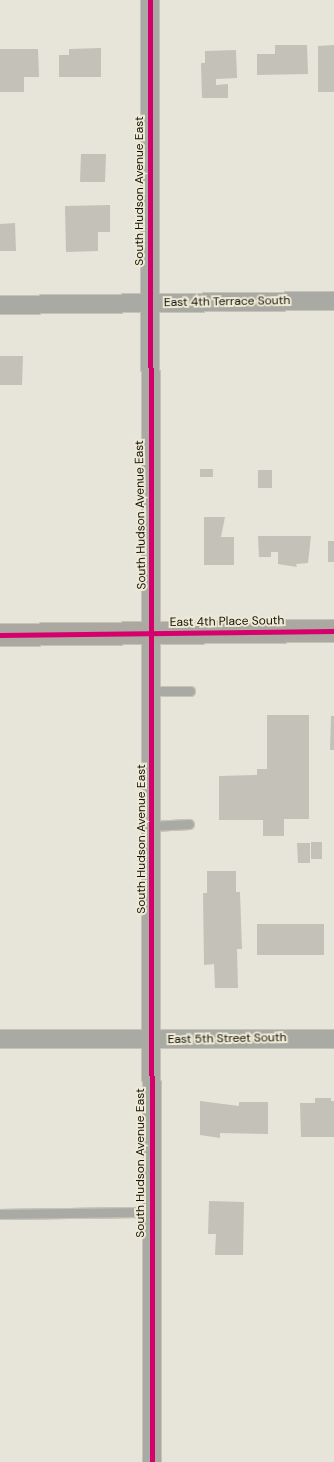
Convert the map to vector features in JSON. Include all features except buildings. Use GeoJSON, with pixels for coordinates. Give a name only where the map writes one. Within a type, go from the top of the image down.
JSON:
{"type":"FeatureCollection","features":[{"type":"Feature","properties":{"kind":"street","name":"South Hudson Avenue East"},"geometry":{"type":"LineString","coordinates":[[150,0],[149,303],[153,691],[151,1039],[152,1462]]}},
{"type":"Feature","properties":{"kind":"street","name":"East 4th Terrace South"},"geometry":{"type":"LineString","coordinates":[[0,305],[334,301]]}},
{"type":"Feature","properties":{"kind":"street","name":"East 4th Place South"},"geometry":{"type":"LineString","coordinates":[[0,635],[334,631]]}},
{"type":"Feature","properties":{"kind":"street","name":"East 5th Street South"},"geometry":{"type":"LineString","coordinates":[[0,1039],[334,1038]]}},
{"type":"Feature","properties":{"kind":"lane"},"geometry":{"type":"LineString","coordinates":[[153,691],[190,691]]}},
{"type":"Feature","properties":{"kind":"lane"},"geometry":{"type":"LineString","coordinates":[[152,826],[189,824]]}},
{"type":"Feature","properties":{"kind":"lane"},"geometry":{"type":"LineString","coordinates":[[0,1214],[151,1212]]}},
{"type":"Feature","properties":{"kind":"cycle path"},"geometry":{"type":"LineString","coordinates":[[150,0],[152,1462]]}},
{"type":"Feature","properties":{"kind":"cycle path"},"geometry":{"type":"LineString","coordinates":[[0,635],[334,631]]}}]}
